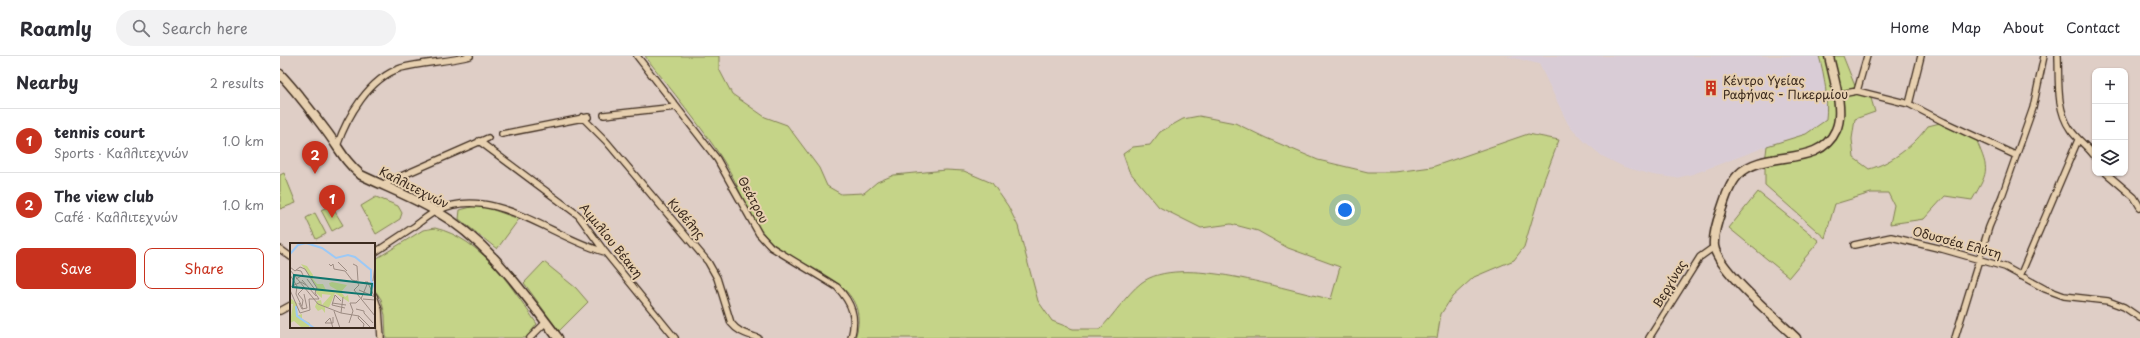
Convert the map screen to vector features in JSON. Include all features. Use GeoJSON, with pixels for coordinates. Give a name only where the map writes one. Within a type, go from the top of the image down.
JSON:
{"type":"FeatureCollection","features":[{"type":"Feature","properties":{"kind":"street"},"geometry":{"type":"LineString","coordinates":[[336,146],[349,118],[361,100],[389,74],[402,68],[470,56]]}},
{"type":"Feature","properties":{"kind":"street","name":"Θεάτρου"},"geometry":{"type":"LineString","coordinates":[[637,56],[726,172],[759,234],[772,247],[837,287],[845,296],[851,304],[853,315],[854,325],[852,338]]}},
{"type":"Feature","properties":{"kind":"street"},"geometry":{"type":"LineString","coordinates":[[1792,336],[1724,267],[1714,247],[1715,230],[1731,186],[1743,171],[1765,162],[1810,152],[1826,144],[1836,130],[1839,120],[1839,107],[1828,56]]}},
{"type":"Feature","properties":{"kind":"street"},"geometry":{"type":"LineString","coordinates":[[1857,91],[1867,56]]}},
{"type":"Feature","properties":{"kind":"street"},"geometry":{"type":"LineString","coordinates":[[1909,104],[1921,56]]}},
{"type":"Feature","properties":{"kind":"street"},"geometry":{"type":"LineString","coordinates":[[1955,338],[1979,259],[2032,108],[2044,56]]}},
{"type":"Feature","properties":{"kind":"street"},"geometry":{"type":"LineString","coordinates":[[2058,56],[2062,114],[2078,140],[2086,145],[2092,153]]}},
{"type":"Feature","properties":{"kind":"street","name":"Καλλιτεχνών"},"geometry":{"type":"LineString","coordinates":[[280,74],[336,146],[344,160],[352,168],[361,175],[436,211],[484,246],[497,260],[558,338]]}},
{"type":"Feature","properties":{"kind":"street"},"geometry":{"type":"LineString","coordinates":[[1836,95],[1857,91],[1909,104],[2015,155]]}},
{"type":"Feature","properties":{"kind":"street"},"geometry":{"type":"LineString","coordinates":[[604,115],[676,107]]}},
{"type":"Feature","properties":{"kind":"street"},"geometry":{"type":"LineString","coordinates":[[502,134],[588,116]]}},
{"type":"Feature","properties":{"kind":"street","name":"Κυβέλης"},"geometry":{"type":"LineString","coordinates":[[582,117],[606,141],[708,262],[717,278],[731,323],[741,333],[758,338]]}},
{"type":"Feature","properties":{"kind":"street"},"geometry":{"type":"LineString","coordinates":[[381,185],[488,138]]}},
{"type":"Feature","properties":{"kind":"street"},"geometry":{"type":"LineString","coordinates":[[2020,276],[2078,140]]}},
{"type":"Feature","properties":{"kind":"street","name":"Αιμιλίου Βέακη"},"geometry":{"type":"LineString","coordinates":[[479,141],[572,209],[584,222],[605,252],[675,338]]}},
{"type":"Feature","properties":{"kind":"street"},"geometry":{"type":"LineString","coordinates":[[2110,176],[2134,197],[2140,207]]}},
{"type":"Feature","properties":{"kind":"street"},"geometry":{"type":"LineString","coordinates":[[375,252],[436,211],[464,202],[477,202],[500,207],[582,246],[605,252]]}},
{"type":"Feature","properties":{"kind":"street","name":"Οδυσσέα Ελύτη"},"geometry":{"type":"LineString","coordinates":[[1854,245],[1891,237],[1979,259],[2005,267],[2045,289],[2064,296],[2108,301],[2124,307],[2140,318]]}},
{"type":"Feature","properties":{"kind":"street","name":"Βεργίνας"},"geometry":{"type":"LineString","coordinates":[[1649,338],[1700,257],[1714,247]]}},
{"type":"Feature","properties":{"kind":"street"},"geometry":{"type":"LineString","coordinates":[[280,249],[290,256]]}},
{"type":"Feature","properties":{"kind":"street"},"geometry":{"type":"LineString","coordinates":[[375,299],[380,316],[381,338]]}},
{"type":"Feature","properties":{"kind":"street"},"geometry":{"type":"LineString","coordinates":[[280,311],[290,306]]}},
{"type":"Feature","properties":{"kind":"street"},"geometry":{"type":"LineString","coordinates":[[530,338],[546,322]]}},
{"type":"Feature","properties":{"kind":"shaded area"},"geometry":{"type":"Polygon","coordinates":[[[1506,56],[1819,56],[1824,73],[1827,106],[1826,120],[1806,134],[1779,142],[1693,174],[1676,178],[1653,175],[1624,167],[1602,156],[1584,141],[1568,124],[1539,64],[1506,56]]]}},
{"type":"Feature","properties":{"kind":"green space"},"geometry":{"type":"Polygon","coordinates":[[[645,56],[719,56],[719,69],[732,94],[765,117],[787,125],[819,168],[827,186],[841,194],[864,193],[877,182],[894,175],[946,170],[964,171],[992,183],[1008,206],[1018,226],[1038,301],[1052,321],[1073,329],[1100,329],[1130,293],[1141,283],[1159,275],[1181,272],[1206,273],[1234,277],[1331,299],[1340,267],[1288,248],[1258,231],[1231,224],[1201,228],[1159,207],[1129,171],[1123,154],[1133,147],[1150,145],[1160,132],[1183,119],[1199,116],[1235,123],[1318,160],[1368,172],[1395,172],[1432,167],[1528,134],[1559,140],[1544,180],[1524,247],[1514,260],[1474,277],[1452,297],[1441,314],[1437,338],[855,338],[858,319],[855,304],[846,291],[819,271],[775,245],[758,227],[723,160],[695,120],[645,56]]]}},
{"type":"Feature","properties":{"kind":"green space"},"geometry":{"type":"Polygon","coordinates":[[[1819,56],[1843,56],[1857,91],[1870,95],[1875,112],[1855,119],[1852,139],[1854,158],[1869,169],[1878,166],[1902,152],[1916,140],[1928,126],[1944,122],[1975,136],[1983,156],[1986,169],[1985,175],[1972,200],[1945,196],[1924,219],[1890,224],[1894,205],[1888,193],[1871,193],[1835,204],[1825,238],[1765,185],[1767,146],[1806,134],[1826,120],[1826,88],[1819,56]]]}},
{"type":"Feature","properties":{"kind":"green space"},"geometry":{"type":"Polygon","coordinates":[[[284,173],[296,203],[280,209],[280,175],[284,173]]]}},
{"type":"Feature","properties":{"kind":"green space"},"geometry":{"type":"Polygon","coordinates":[[[1758,192],[1819,241],[1789,277],[1729,228],[1758,192]]]}},
{"type":"Feature","properties":{"kind":"green space"},"geometry":{"type":"Polygon","coordinates":[[[376,197],[398,206],[402,213],[400,219],[376,234],[361,206],[376,197]]]}},
{"type":"Feature","properties":{"kind":"green space"},"geometry":{"type":"Polygon","coordinates":[[[331,205],[343,225],[332,231],[321,210],[331,205]]]}},
{"type":"Feature","properties":{"kind":"green space"},"geometry":{"type":"Polygon","coordinates":[[[475,206],[488,208],[519,219],[497,249],[459,219],[460,210],[475,206]]]}},
{"type":"Feature","properties":{"kind":"green space"},"geometry":{"type":"Polygon","coordinates":[[[315,213],[326,234],[316,239],[306,218],[315,213]]]}},
{"type":"Feature","properties":{"kind":"green space"},"geometry":{"type":"Polygon","coordinates":[[[435,228],[452,234],[467,242],[494,266],[506,280],[537,324],[526,338],[386,338],[385,315],[381,299],[375,290],[375,259],[423,230],[435,228]]]}},
{"type":"Feature","properties":{"kind":"green space"},"geometry":{"type":"Polygon","coordinates":[[[544,262],[576,288],[588,302],[559,331],[524,283],[544,262]]]}},
{"type":"Feature","properties":{"kind":"place","name":"Κέντρο Υγείας Ραφήνας - Πικερμίου"},"geometry":{"type":"Point","coordinates":[1711,88]}},
{"type":"Feature","properties":{"kind":"place","name":"The view club"},"geometry":{"type":"Point","coordinates":[315,174]}},
{"type":"Feature","properties":{"kind":"place","name":"tennis court"},"geometry":{"type":"Point","coordinates":[332,218]}}]}
